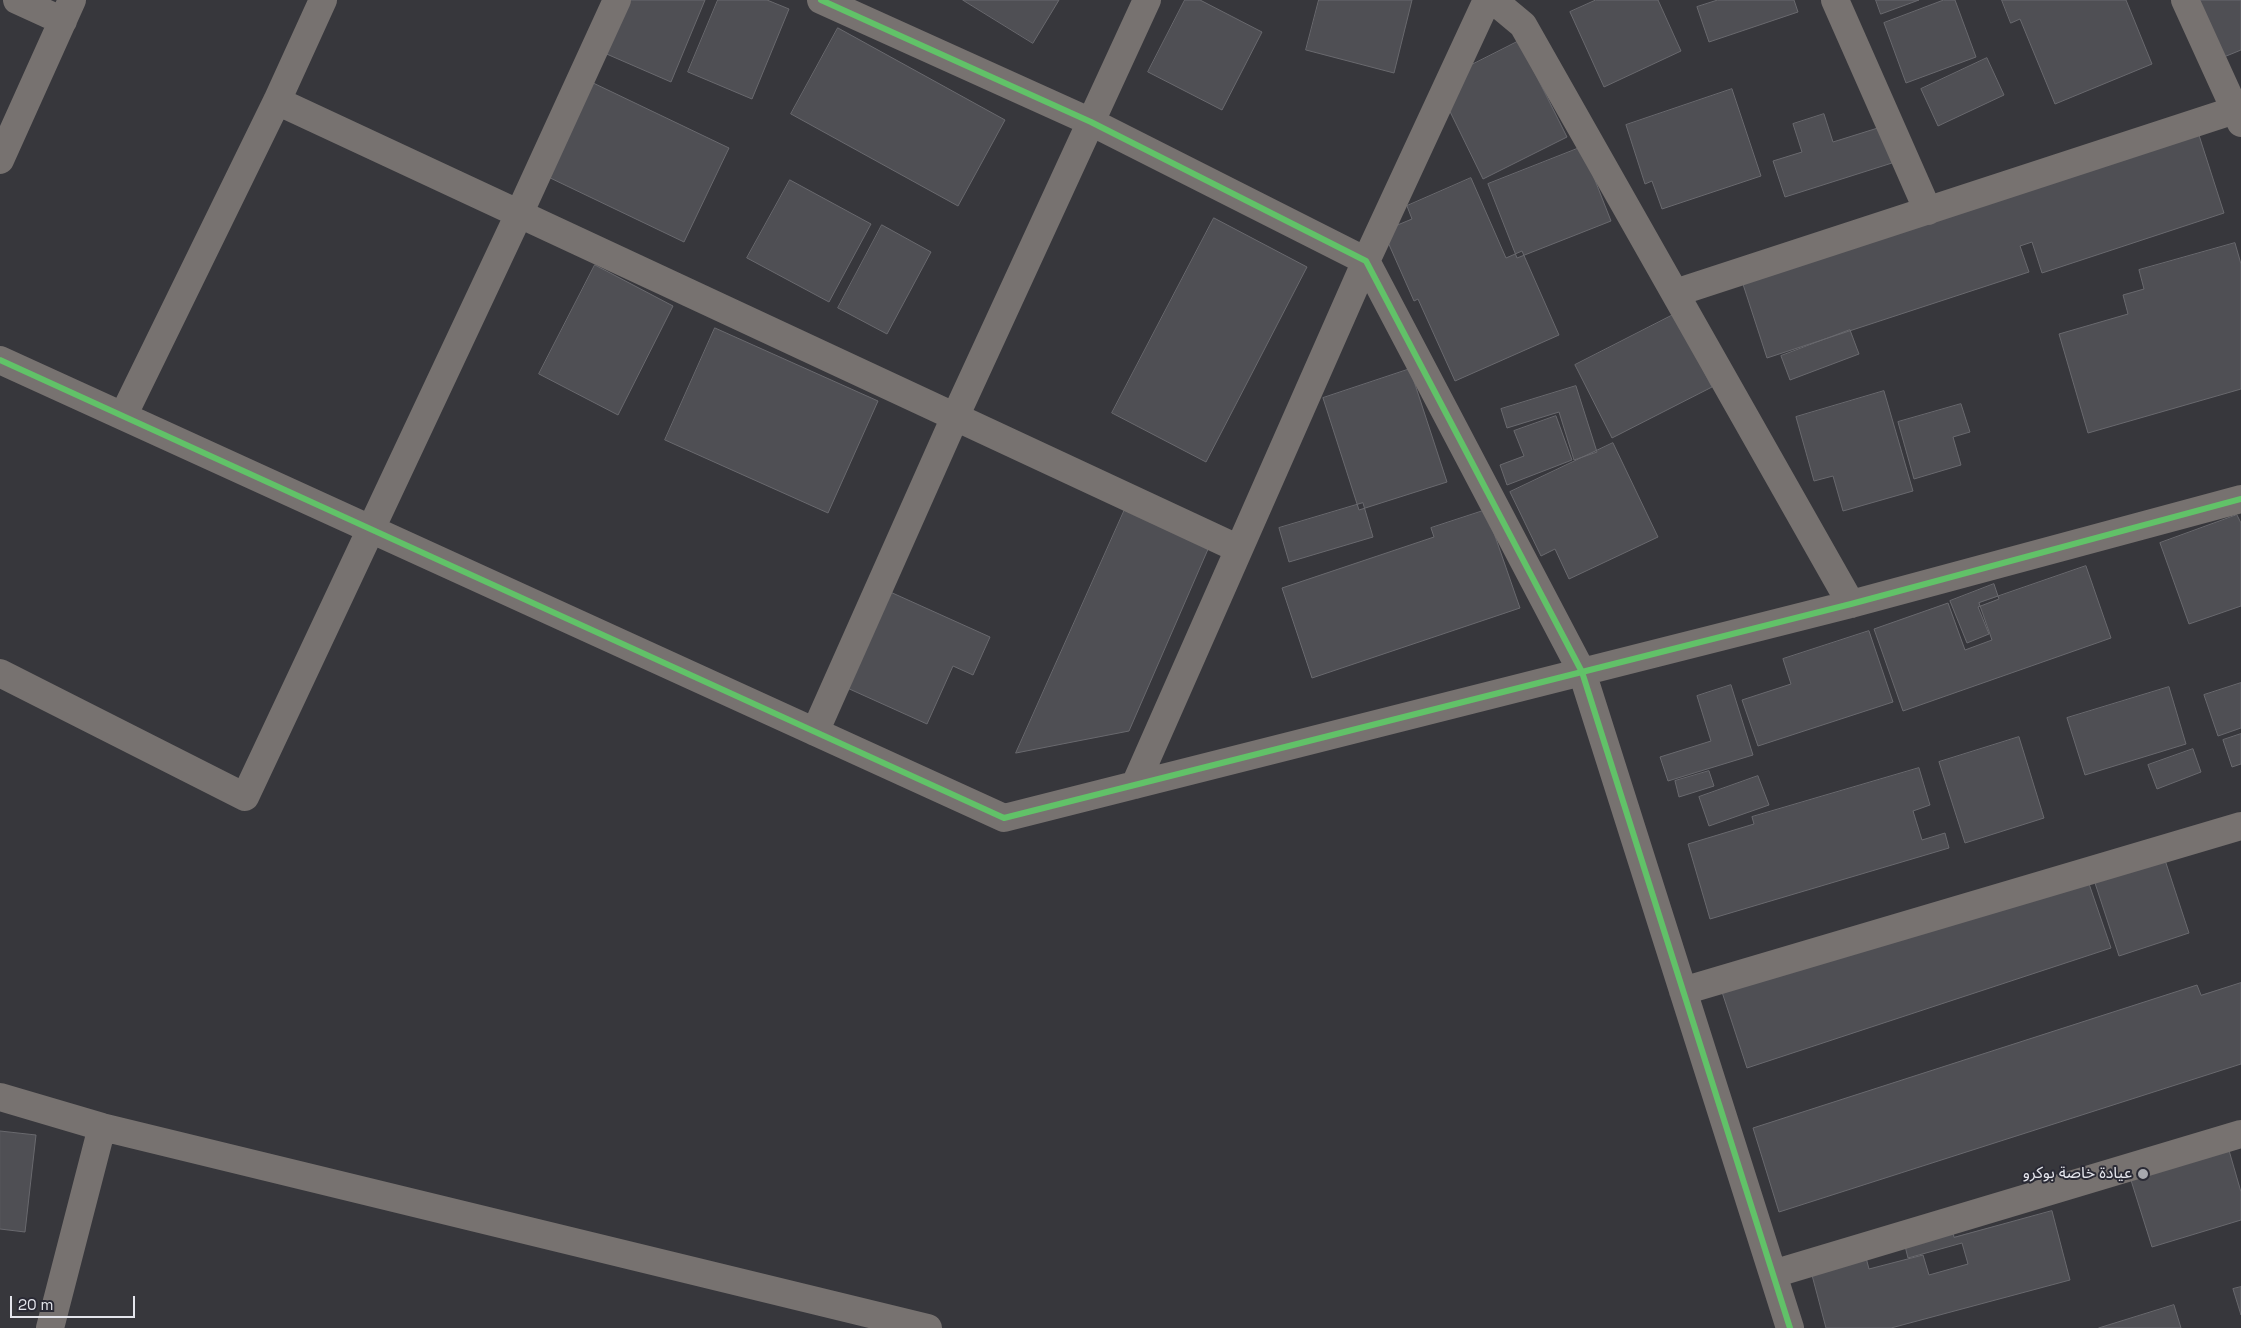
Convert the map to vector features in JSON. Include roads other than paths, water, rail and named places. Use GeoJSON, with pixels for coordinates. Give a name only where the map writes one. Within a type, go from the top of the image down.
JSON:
{"type":"FeatureCollection","features":[{"type":"Feature","properties":{"kind":"street"},"geometry":{"type":"LineString","coordinates":[[0,160],[67,10],[17,0]]}},
{"type":"Feature","properties":{"kind":"street"},"geometry":{"type":"LineString","coordinates":[[123,416],[277,101],[323,0]]}},
{"type":"Feature","properties":{"kind":"street"},"geometry":{"type":"LineString","coordinates":[[0,672],[245,797],[372,530],[617,0]]}},
{"type":"Feature","properties":{"kind":"street"},"geometry":{"type":"LineString","coordinates":[[821,0],[1091,122],[1366,261],[1582,672],[1790,1328]]}},
{"type":"Feature","properties":{"kind":"street"},"geometry":{"type":"LineString","coordinates":[[815,732],[955,417],[1147,0]]}},
{"type":"Feature","properties":{"kind":"street"},"geometry":{"type":"LineString","coordinates":[[1135,785],[1366,261],[1487,0]]}},
{"type":"Feature","properties":{"kind":"street"},"geometry":{"type":"LineString","coordinates":[[1493,0],[1523,25],[1851,604]]}},
{"type":"Feature","properties":{"kind":"street"},"geometry":{"type":"LineString","coordinates":[[1835,0],[1928,211]]}},
{"type":"Feature","properties":{"kind":"street"},"geometry":{"type":"LineString","coordinates":[[1675,293],[1928,211],[2238,116],[2185,0]]}},
{"type":"Feature","properties":{"kind":"street"},"geometry":{"type":"LineString","coordinates":[[277,101],[1239,550]]}},
{"type":"Feature","properties":{"kind":"street"},"geometry":{"type":"LineString","coordinates":[[0,360],[1004,818],[1851,604],[2241,499]]}},
{"type":"Feature","properties":{"kind":"street"},"geometry":{"type":"LineString","coordinates":[[1684,991],[2241,826]]}},
{"type":"Feature","properties":{"kind":"street"},"geometry":{"type":"LineString","coordinates":[[0,1097],[102,1127],[928,1328]]}},
{"type":"Feature","properties":{"kind":"street"},"geometry":{"type":"LineString","coordinates":[[50,1328],[102,1127]]}},
{"type":"Feature","properties":{"kind":"street"},"geometry":{"type":"LineString","coordinates":[[1773,1274],[2241,1134]]}},
{"type":"Feature","properties":{"kind":"place","name":"عيادة خاصة بوكرو"},"geometry":{"type":"Point","coordinates":[2143,1174]}}]}
